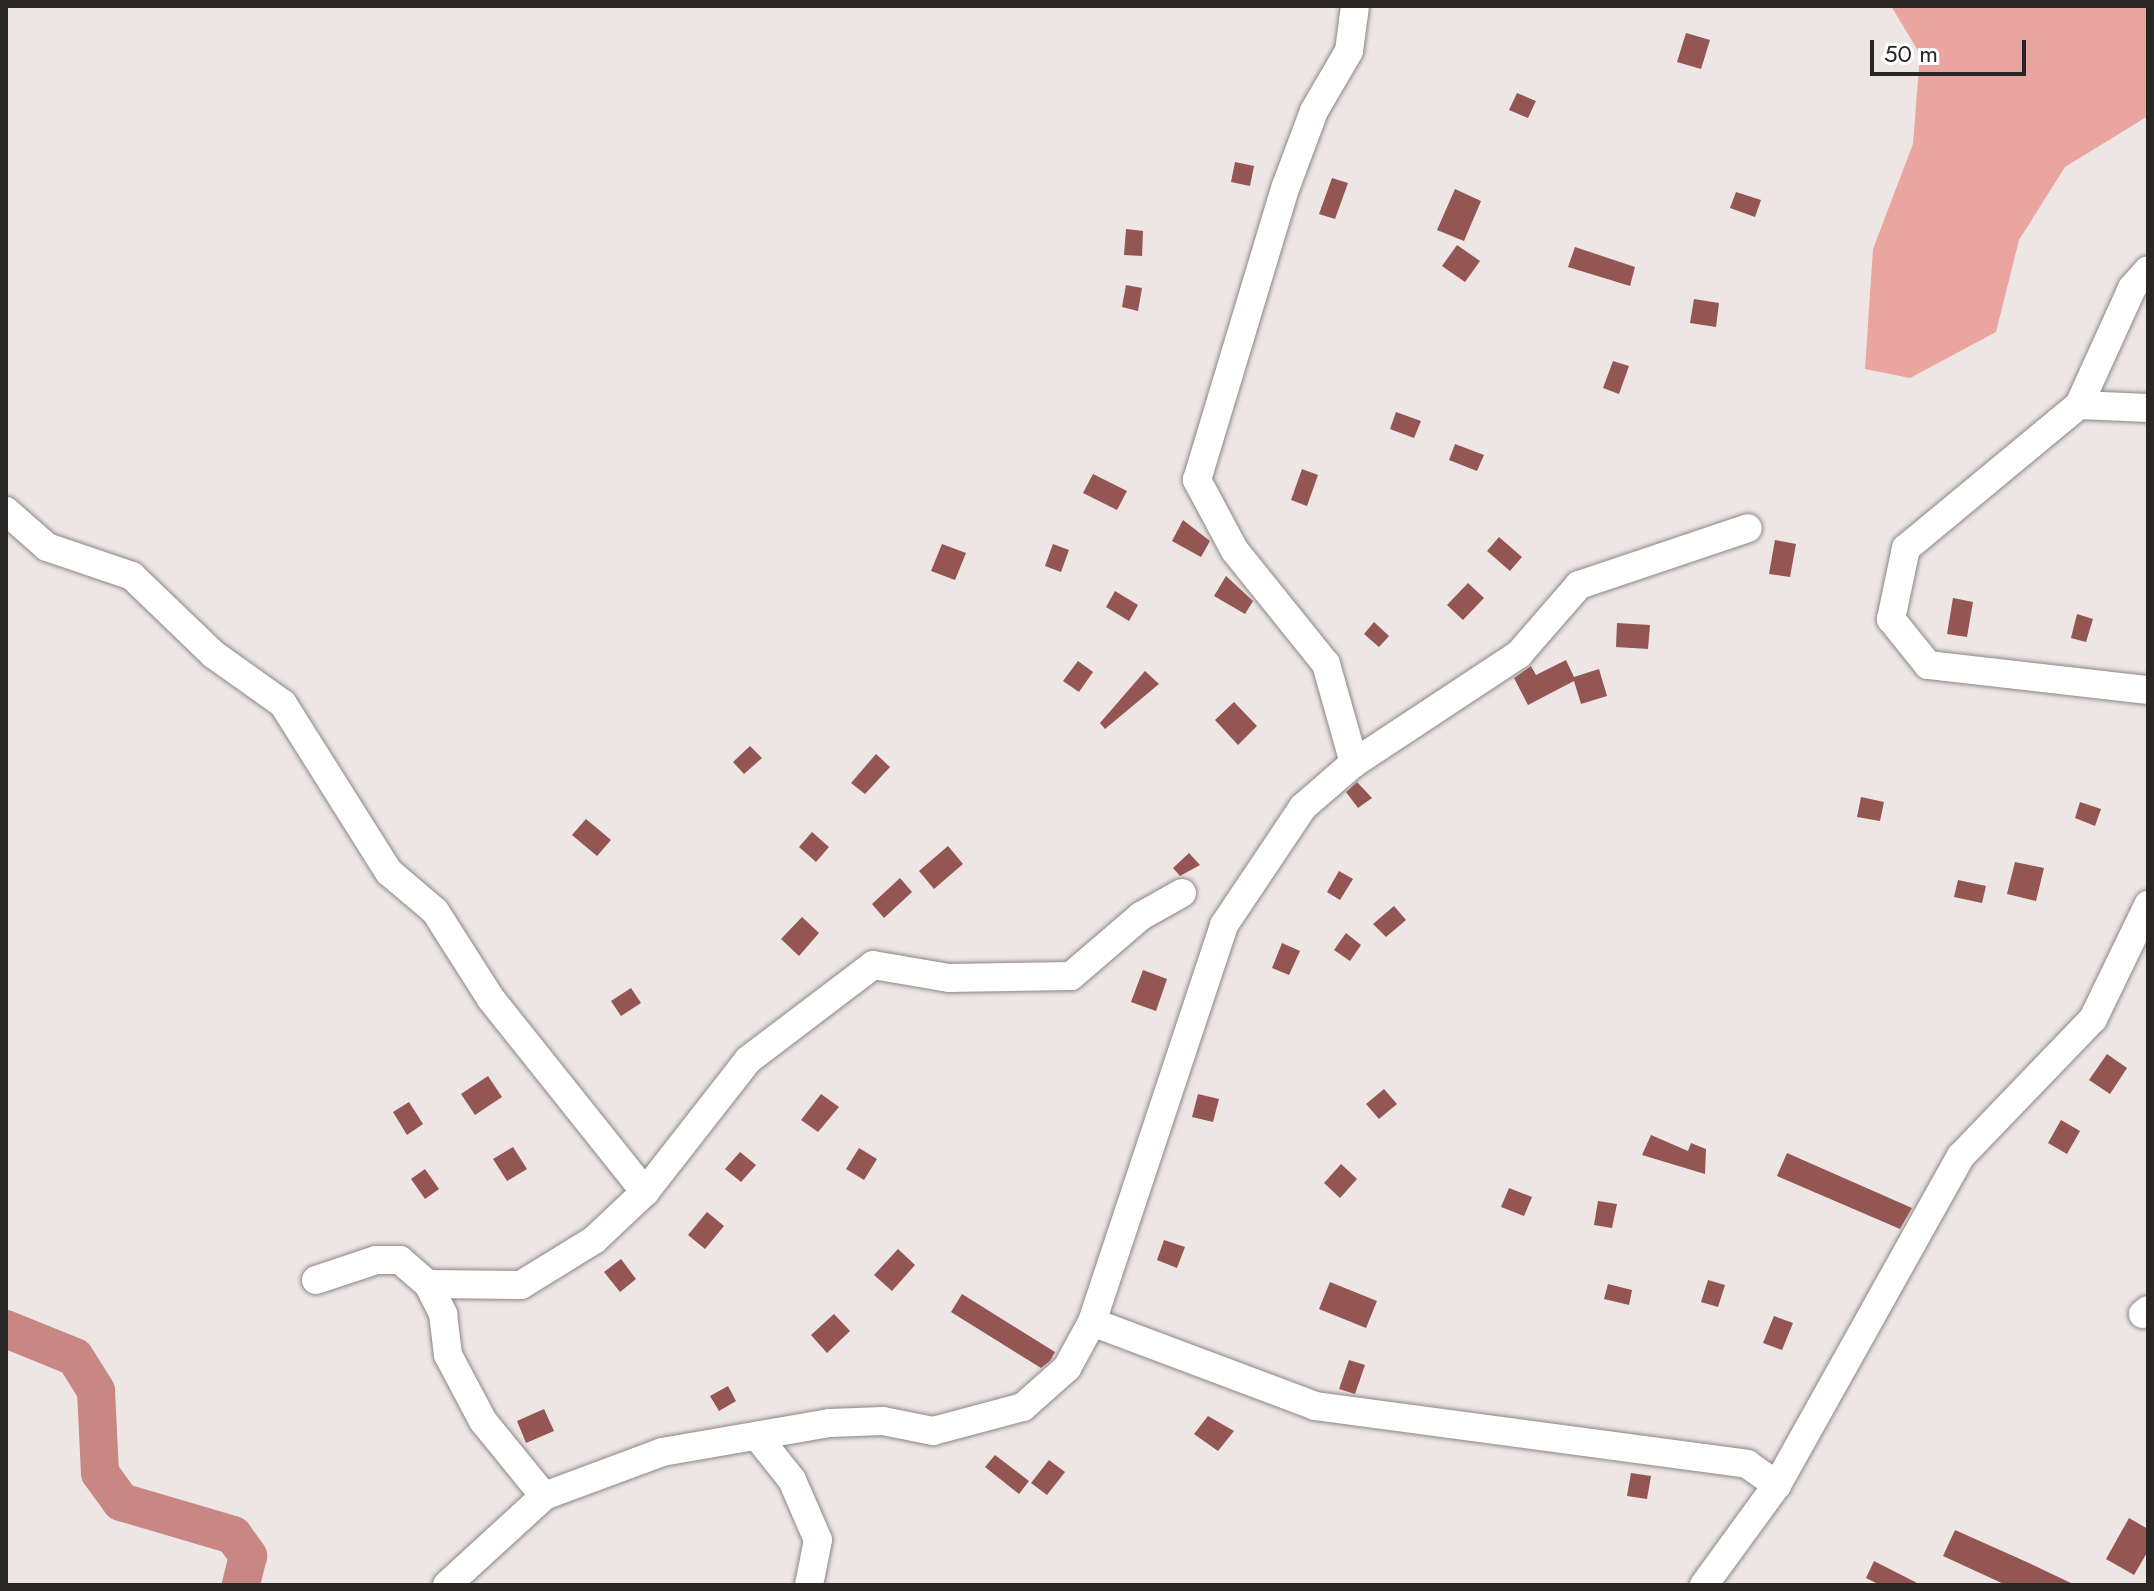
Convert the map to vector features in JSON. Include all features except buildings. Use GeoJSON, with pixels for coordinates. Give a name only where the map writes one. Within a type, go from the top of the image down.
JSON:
{"type":"FeatureCollection","features":[{"type":"Feature","properties":{"kind":"street"},"geometry":{"type":"LineString","coordinates":[[1354,763],[1326,664],[1235,551],[1197,480],[1286,186],[1314,111],[1349,51],[1355,6]]}},
{"type":"Feature","properties":{"kind":"street"},"geometry":{"type":"LineString","coordinates":[[2148,270],[2132,288],[2079,405],[1906,548],[1891,619],[1928,665],[2148,690]]}},
{"type":"Feature","properties":{"kind":"street"},"geometry":{"type":"LineString","coordinates":[[2079,405],[2148,408]]}},
{"type":"Feature","properties":{"kind":"street"},"geometry":{"type":"LineString","coordinates":[[6,511],[47,547],[132,576],[213,654],[283,704],[389,872],[435,911],[491,999],[645,1192]]}},
{"type":"Feature","properties":{"kind":"street"},"geometry":{"type":"LineString","coordinates":[[447,1585],[544,1496],[662,1452],[830,1423],[883,1421],[933,1431],[979,1423],[1023,1407],[1067,1368],[1092,1322],[1224,925],[1303,807],[1354,763],[1519,654],[1579,585],[1748,528]]}},
{"type":"Feature","properties":{"kind":"street"},"geometry":{"type":"LineString","coordinates":[[428,1284],[521,1285],[594,1240],[645,1192],[748,1060],[873,965],[949,978],[1071,976],[1141,916],[1182,893]]}},
{"type":"Feature","properties":{"kind":"street"},"geometry":{"type":"LineString","coordinates":[[1700,1581],[1777,1485],[1961,1156],[2093,1019],[2148,905]]}},
{"type":"Feature","properties":{"kind":"street"},"geometry":{"type":"LineString","coordinates":[[316,1280],[376,1260],[400,1260],[428,1284],[443,1314],[448,1355],[483,1421],[544,1496]]}},
{"type":"Feature","properties":{"kind":"street"},"geometry":{"type":"LineString","coordinates":[[1092,1322],[1315,1406],[1747,1464],[1777,1485]]}},
{"type":"Feature","properties":{"kind":"street"},"geometry":{"type":"LineString","coordinates":[[757,1436],[792,1480],[818,1540],[809,1585]]}},
{"type":"Feature","properties":{"kind":"shaded area"},"geometry":{"type":"Polygon","coordinates":[[[1891,6],[2148,6],[2148,116],[2065,167],[2019,240],[1996,332],[1910,378],[1865,369],[1873,249],[1913,144],[1920,54],[1891,6]]]}},
{"type":"Feature","properties":{"kind":"waterway"},"geometry":{"type":"LineString","coordinates":[[6,1329],[75,1357],[96,1391],[100,1473],[121,1502],[233,1535],[248,1556],[241,1585]]}}]}
